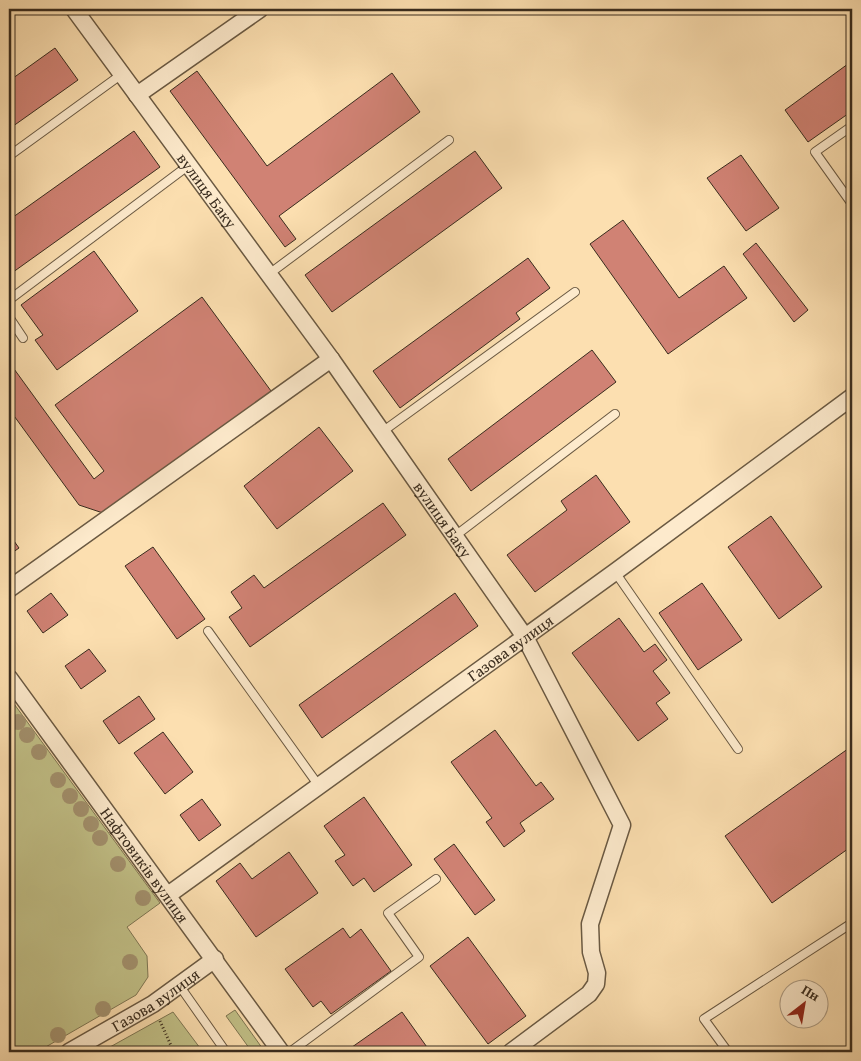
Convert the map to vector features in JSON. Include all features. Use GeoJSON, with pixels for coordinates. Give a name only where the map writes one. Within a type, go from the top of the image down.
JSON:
{"type":"FeatureCollection","features":[{"type":"Feature","properties":{"kind":"street","name":"вулиця Баку"},"geometry":{"type":"LineString","coordinates":[[74,9],[332,360],[525,637],[622,826],[590,924],[591,952],[596,973],[596,984],[589,994],[511,1052]]}},
{"type":"Feature","properties":{"kind":"street"},"geometry":{"type":"LineString","coordinates":[[137,95],[260,9]]}},
{"type":"Feature","properties":{"kind":"street"},"geometry":{"type":"LineString","coordinates":[[9,589],[332,360]]}},
{"type":"Feature","properties":{"kind":"street","name":"Газова вулиця"},"geometry":{"type":"LineString","coordinates":[[168,895],[615,572],[852,397]]}},
{"type":"Feature","properties":{"kind":"street","name":"Нафтовиків вулиця"},"geometry":{"type":"LineString","coordinates":[[9,678],[281,1052]]}},
{"type":"Feature","properties":{"kind":"street","name":"Газова вулиця"},"geometry":{"type":"LineString","coordinates":[[69,1052],[153,1004],[215,959]]}},
{"type":"Feature","properties":{"kind":"lane"},"geometry":{"type":"LineString","coordinates":[[9,156],[122,74]]}},
{"type":"Feature","properties":{"kind":"lane"},"geometry":{"type":"LineString","coordinates":[[852,126],[815,152],[852,204]]}},
{"type":"Feature","properties":{"kind":"lane"},"geometry":{"type":"LineString","coordinates":[[269,274],[449,140]]}},
{"type":"Feature","properties":{"kind":"lane"},"geometry":{"type":"LineString","coordinates":[[9,300],[189,165]]}},
{"type":"Feature","properties":{"kind":"lane"},"geometry":{"type":"LineString","coordinates":[[382,432],[575,292]]}},
{"type":"Feature","properties":{"kind":"lane"},"geometry":{"type":"LineString","coordinates":[[9,317],[23,338]]}},
{"type":"Feature","properties":{"kind":"lane"},"geometry":{"type":"LineString","coordinates":[[455,536],[615,414]]}},
{"type":"Feature","properties":{"kind":"lane"},"geometry":{"type":"LineString","coordinates":[[615,572],[738,750]]}},
{"type":"Feature","properties":{"kind":"lane"},"geometry":{"type":"LineString","coordinates":[[208,631],[320,786]]}},
{"type":"Feature","properties":{"kind":"lane"},"geometry":{"type":"LineString","coordinates":[[290,1052],[420,957],[388,913],[436,879]]}},
{"type":"Feature","properties":{"kind":"lane"},"geometry":{"type":"LineString","coordinates":[[728,1052],[704,1019],[852,923]]}},
{"type":"Feature","properties":{"kind":"lane"},"geometry":{"type":"LineString","coordinates":[[179,986],[226,1052]]}},
{"type":"Feature","properties":{"kind":"path"},"geometry":{"type":"LineString","coordinates":[[153,1004],[173,1050],[171,1052]]}},
{"type":"Feature","properties":{"kind":"shaded area"},"geometry":{"type":"Polygon","coordinates":[[[9,697],[160,903],[127,927],[147,956],[148,977],[136,995],[37,1052],[9,1052],[9,697]]]}},
{"type":"Feature","properties":{"kind":"shaded area"},"geometry":{"type":"Polygon","coordinates":[[[235,1010],[265,1052],[252,1052],[226,1016],[235,1010]]]}},
{"type":"Feature","properties":{"kind":"shaded area"},"geometry":{"type":"Polygon","coordinates":[[[173,1012],[203,1052],[101,1052],[173,1012]]]}},
{"type":"Feature","properties":{"kind":"building"},"geometry":{"type":"Polygon","coordinates":[[[55,48],[78,80],[9,129],[9,81],[55,48]]]}},
{"type":"Feature","properties":{"kind":"building"},"geometry":{"type":"Polygon","coordinates":[[[852,61],[852,111],[808,142],[785,110],[852,61]]]}},
{"type":"Feature","properties":{"kind":"building"},"geometry":{"type":"Polygon","coordinates":[[[197,71],[267,166],[392,73],[420,112],[279,216],[296,239],[285,247],[170,91],[197,71]]]}},
{"type":"Feature","properties":{"kind":"building"},"geometry":{"type":"Polygon","coordinates":[[[134,131],[160,167],[9,275],[9,220],[134,131]]]}},
{"type":"Feature","properties":{"kind":"building"},"geometry":{"type":"Polygon","coordinates":[[[475,151],[502,188],[332,312],[305,275],[475,151]]]}},
{"type":"Feature","properties":{"kind":"building"},"geometry":{"type":"Polygon","coordinates":[[[741,155],[779,208],[746,231],[707,178],[741,155]]]}},
{"type":"Feature","properties":{"kind":"building"},"geometry":{"type":"Polygon","coordinates":[[[623,220],[679,298],[724,266],[747,298],[668,354],[590,244],[623,220]]]}},
{"type":"Feature","properties":{"kind":"building"},"geometry":{"type":"Polygon","coordinates":[[[756,243],[808,310],[794,322],[743,254],[756,243]]]}},
{"type":"Feature","properties":{"kind":"building"},"geometry":{"type":"Polygon","coordinates":[[[94,251],[138,311],[57,370],[35,340],[43,335],[21,305],[94,251]]]}},
{"type":"Feature","properties":{"kind":"building"},"geometry":{"type":"Polygon","coordinates":[[[528,258],[550,288],[516,313],[520,319],[400,408],[373,371],[528,258]]]}},
{"type":"Feature","properties":{"kind":"building"},"geometry":{"type":"Polygon","coordinates":[[[202,297],[274,395],[109,515],[79,505],[9,409],[9,362],[94,479],[104,471],[55,405],[202,297]]]}},
{"type":"Feature","properties":{"kind":"building"},"geometry":{"type":"Polygon","coordinates":[[[592,350],[616,382],[471,491],[448,459],[592,350]]]}},
{"type":"Feature","properties":{"kind":"building"},"geometry":{"type":"Polygon","coordinates":[[[319,427],[353,471],[277,529],[244,486],[319,427]]]}},
{"type":"Feature","properties":{"kind":"building"},"geometry":{"type":"Polygon","coordinates":[[[596,475],[630,522],[535,592],[507,555],[567,510],[561,501],[596,475]]]}},
{"type":"Feature","properties":{"kind":"building"},"geometry":{"type":"Polygon","coordinates":[[[383,503],[406,535],[250,647],[229,617],[242,608],[231,592],[254,575],[264,588],[383,503]]]}},
{"type":"Feature","properties":{"kind":"building"},"geometry":{"type":"Polygon","coordinates":[[[771,516],[822,587],[779,619],[728,547],[771,516]]]}},
{"type":"Feature","properties":{"kind":"building"},"geometry":{"type":"Polygon","coordinates":[[[9,534],[19,548],[9,555],[9,534]]]}},
{"type":"Feature","properties":{"kind":"building"},"geometry":{"type":"Polygon","coordinates":[[[153,547],[205,619],[177,639],[125,566],[153,547]]]}},
{"type":"Feature","properties":{"kind":"building"},"geometry":{"type":"Polygon","coordinates":[[[702,583],[742,640],[698,670],[659,613],[702,583]]]}},
{"type":"Feature","properties":{"kind":"building"},"geometry":{"type":"Polygon","coordinates":[[[51,593],[68,615],[43,633],[27,611],[51,593]]]}},
{"type":"Feature","properties":{"kind":"building"},"geometry":{"type":"Polygon","coordinates":[[[455,593],[478,626],[322,738],[299,705],[455,593]]]}},
{"type":"Feature","properties":{"kind":"building"},"geometry":{"type":"Polygon","coordinates":[[[619,618],[644,652],[655,644],[667,660],[653,671],[670,693],[656,703],[668,719],[638,741],[572,653],[619,618]]]}},
{"type":"Feature","properties":{"kind":"building"},"geometry":{"type":"Polygon","coordinates":[[[89,649],[106,671],[81,689],[65,666],[89,649]]]}},
{"type":"Feature","properties":{"kind":"building"},"geometry":{"type":"Polygon","coordinates":[[[139,696],[155,719],[119,744],[103,721],[139,696]]]}},
{"type":"Feature","properties":{"kind":"building"},"geometry":{"type":"Polygon","coordinates":[[[495,730],[536,786],[541,782],[554,799],[520,823],[525,831],[504,847],[486,822],[492,818],[451,762],[495,730]]]}},
{"type":"Feature","properties":{"kind":"building"},"geometry":{"type":"Polygon","coordinates":[[[163,732],[193,772],[165,794],[134,753],[163,732]]]}},
{"type":"Feature","properties":{"kind":"building"},"geometry":{"type":"Polygon","coordinates":[[[852,746],[852,846],[772,903],[725,836],[852,746]]]}},
{"type":"Feature","properties":{"kind":"building"},"geometry":{"type":"Polygon","coordinates":[[[364,797],[412,865],[374,892],[364,878],[353,886],[335,861],[345,855],[324,826],[364,797]]]}},
{"type":"Feature","properties":{"kind":"building"},"geometry":{"type":"Polygon","coordinates":[[[202,799],[221,825],[199,841],[180,815],[202,799]]]}},
{"type":"Feature","properties":{"kind":"building"},"geometry":{"type":"Polygon","coordinates":[[[454,844],[495,900],[475,915],[434,859],[454,844]]]}},
{"type":"Feature","properties":{"kind":"building"},"geometry":{"type":"Polygon","coordinates":[[[289,852],[318,893],[256,937],[216,881],[240,863],[252,879],[289,852]]]}},
{"type":"Feature","properties":{"kind":"building"},"geometry":{"type":"Polygon","coordinates":[[[343,928],[350,938],[361,929],[391,971],[331,1014],[321,1001],[313,1007],[285,969],[343,928]]]}},
{"type":"Feature","properties":{"kind":"building"},"geometry":{"type":"Polygon","coordinates":[[[468,937],[526,1016],[488,1044],[430,966],[468,937]]]}},
{"type":"Feature","properties":{"kind":"building"},"geometry":{"type":"Polygon","coordinates":[[[402,1012],[429,1050],[425,1052],[345,1052],[402,1012]]]}}]}
